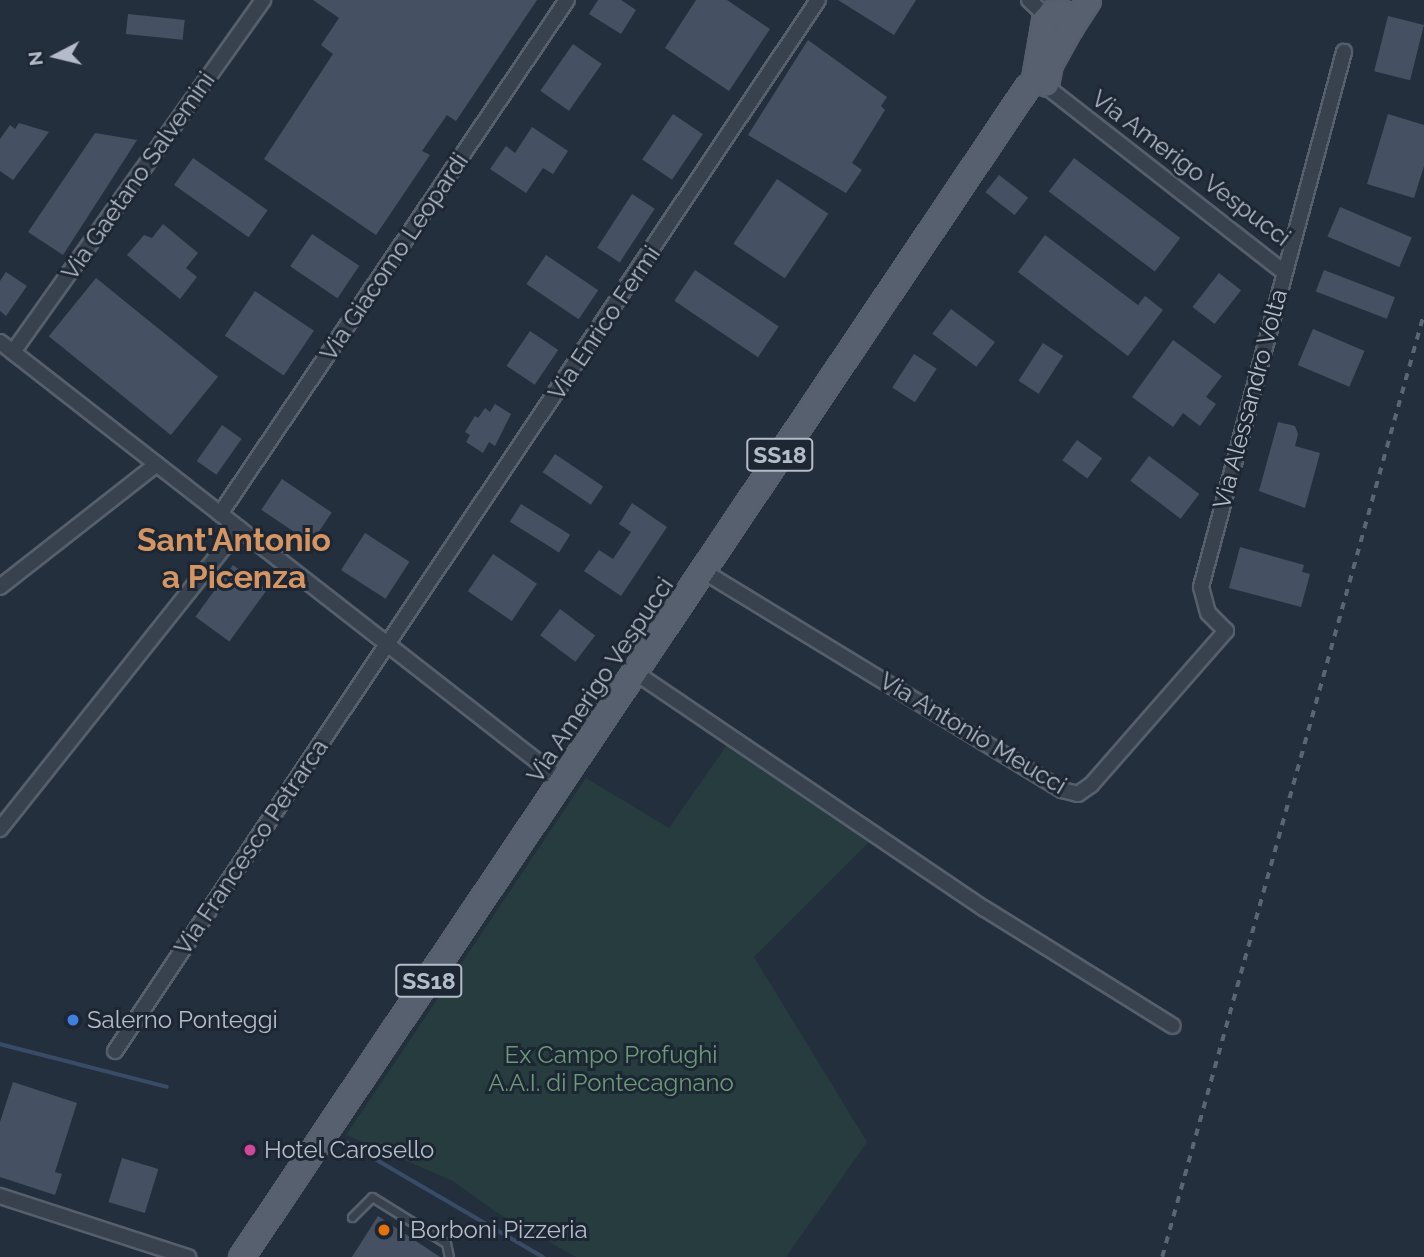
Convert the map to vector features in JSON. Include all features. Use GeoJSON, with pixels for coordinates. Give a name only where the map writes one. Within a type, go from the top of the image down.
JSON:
{"type":"FeatureCollection","features":[{"type":"Feature","properties":{"kind":"main road","name":"SS18"},"geometry":{"type":"LineString","coordinates":[[1040,88],[1050,64],[1064,14],[1088,0]]}},
{"type":"Feature","properties":{"kind":"main road","name":"Via Amerigo Vespucci"},"geometry":{"type":"LineString","coordinates":[[241,1257],[564,782],[996,128],[1040,88]]}},
{"type":"Feature","properties":{"kind":"street","name":"Via Gaetano Salvemini"},"geometry":{"type":"LineString","coordinates":[[13,352],[263,0]]}},
{"type":"Feature","properties":{"kind":"street","name":"Via Giacomo Leopardi"},"geometry":{"type":"LineString","coordinates":[[220,514],[567,0]]}},
{"type":"Feature","properties":{"kind":"street","name":"Via Enrico Fermi"},"geometry":{"type":"LineString","coordinates":[[388,644],[818,0]]}},
{"type":"Feature","properties":{"kind":"street"},"geometry":{"type":"LineString","coordinates":[[1029,0],[1064,14]]}},
{"type":"Feature","properties":{"kind":"street","name":"Via Alessandro Volta"},"geometry":{"type":"LineString","coordinates":[[1216,622],[1202,602],[1201,587],[1344,52]]}},
{"type":"Feature","properties":{"kind":"street","name":"Via Amerigo Vespucci"},"geometry":{"type":"LineString","coordinates":[[1040,88],[1284,272]]}},
{"type":"Feature","properties":{"kind":"street"},"geometry":{"type":"LineString","coordinates":[[0,342],[564,782]]}},
{"type":"Feature","properties":{"kind":"street"},"geometry":{"type":"LineString","coordinates":[[0,587],[157,464]]}},
{"type":"Feature","properties":{"kind":"street"},"geometry":{"type":"LineString","coordinates":[[0,829],[239,528]]}},
{"type":"Feature","properties":{"kind":"street","name":"Via Antonio Meucci"},"geometry":{"type":"LineString","coordinates":[[703,571],[1062,790],[1079,794],[1159,712],[1227,631],[1216,622]]}},
{"type":"Feature","properties":{"kind":"street","name":"Via Francesco Petrarca"},"geometry":{"type":"LineString","coordinates":[[115,1051],[388,644]]}},
{"type":"Feature","properties":{"kind":"street"},"geometry":{"type":"LineString","coordinates":[[636,673],[985,909],[1173,1026]]}},
{"type":"Feature","properties":{"kind":"street"},"geometry":{"type":"LineString","coordinates":[[0,1196],[188,1257]]}},
{"type":"Feature","properties":{"kind":"lane"},"geometry":{"type":"LineString","coordinates":[[352,1217],[372,1197],[446,1243],[449,1257]]}},
{"type":"Feature","properties":{"kind":"green space","name":"Ex Campo Profughi A.A.I. di Pontecagnano"},"geometry":{"type":"Polygon","coordinates":[[[729,742],[873,838],[754,957],[867,1142],[786,1257],[576,1257],[496,1212],[453,1181],[346,1135],[586,778],[669,828],[729,742]]]}},
{"type":"Feature","properties":{"kind":"building"},"geometry":{"type":"Polygon","coordinates":[[[313,0],[537,0],[456,121],[447,115],[422,151],[430,155],[376,235],[264,159],[333,54],[321,45],[339,18],[313,0]]]}},
{"type":"Feature","properties":{"kind":"building"},"geometry":{"type":"Polygon","coordinates":[[[598,0],[621,0],[636,10],[621,34],[589,14],[598,0]]]}},
{"type":"Feature","properties":{"kind":"building"},"geometry":{"type":"Polygon","coordinates":[[[696,0],[727,0],[770,29],[729,91],[665,48],[696,0]]]}},
{"type":"Feature","properties":{"kind":"building"},"geometry":{"type":"Polygon","coordinates":[[[838,0],[916,0],[894,35],[838,0]]]}},
{"type":"Feature","properties":{"kind":"building"},"geometry":{"type":"Polygon","coordinates":[[[128,14],[185,20],[183,40],[126,34],[128,14]]]}},
{"type":"Feature","properties":{"kind":"building"},"geometry":{"type":"Polygon","coordinates":[[[1388,16],[1424,25],[1410,80],[1374,71],[1388,16]]]}},
{"type":"Feature","properties":{"kind":"building"},"geometry":{"type":"Polygon","coordinates":[[[808,40],[887,97],[881,106],[885,110],[852,163],[862,170],[846,193],[748,135],[808,40]]]}},
{"type":"Feature","properties":{"kind":"building"},"geometry":{"type":"Polygon","coordinates":[[[573,44],[602,64],[569,111],[540,91],[573,44]]]}},
{"type":"Feature","properties":{"kind":"building"},"geometry":{"type":"Polygon","coordinates":[[[673,114],[703,134],[672,180],[642,160],[673,114]]]}},
{"type":"Feature","properties":{"kind":"building"},"geometry":{"type":"Polygon","coordinates":[[[1388,114],[1424,125],[1424,166],[1414,198],[1367,184],[1388,114]]]}},
{"type":"Feature","properties":{"kind":"building"},"geometry":{"type":"Polygon","coordinates":[[[19,123],[49,132],[13,180],[0,171],[0,139],[10,125],[15,129],[19,123]]]}},
{"type":"Feature","properties":{"kind":"building"},"geometry":{"type":"Polygon","coordinates":[[[532,127],[568,151],[553,174],[543,168],[526,193],[490,169],[506,146],[515,153],[532,127]]]}},
{"type":"Feature","properties":{"kind":"building"},"geometry":{"type":"Polygon","coordinates":[[[95,133],[137,140],[63,255],[28,232],[95,133]]]}},
{"type":"Feature","properties":{"kind":"building"},"geometry":{"type":"Polygon","coordinates":[[[193,158],[268,210],[249,237],[174,185],[193,158]]]}},
{"type":"Feature","properties":{"kind":"building"},"geometry":{"type":"Polygon","coordinates":[[[1074,158],[1180,238],[1155,272],[1049,192],[1074,158]]]}},
{"type":"Feature","properties":{"kind":"building"},"geometry":{"type":"Polygon","coordinates":[[[999,175],[1028,198],[1015,215],[985,192],[999,175]]]}},
{"type":"Feature","properties":{"kind":"building"},"geometry":{"type":"Polygon","coordinates":[[[777,179],[828,214],[785,278],[733,244],[777,179]]]}},
{"type":"Feature","properties":{"kind":"building"},"geometry":{"type":"Polygon","coordinates":[[[632,194],[655,209],[620,262],[597,248],[632,194]]]}},
{"type":"Feature","properties":{"kind":"building"},"geometry":{"type":"Polygon","coordinates":[[[1340,207],[1412,237],[1399,267],[1327,236],[1340,207]]]}},
{"type":"Feature","properties":{"kind":"building"},"geometry":{"type":"Polygon","coordinates":[[[163,224],[198,253],[186,268],[197,277],[180,299],[127,255],[144,235],[152,238],[163,224]]]}},
{"type":"Feature","properties":{"kind":"building"},"geometry":{"type":"Polygon","coordinates":[[[312,234],[359,266],[337,298],[290,266],[312,234]]]}},
{"type":"Feature","properties":{"kind":"building"},"geometry":{"type":"Polygon","coordinates":[[[1045,235],[1138,305],[1145,296],[1163,310],[1128,356],[1018,272],[1045,235]]]}},
{"type":"Feature","properties":{"kind":"building"},"geometry":{"type":"Polygon","coordinates":[[[546,255],[598,290],[579,319],[526,284],[546,255]]]}},
{"type":"Feature","properties":{"kind":"building"},"geometry":{"type":"Polygon","coordinates":[[[695,270],[779,326],[758,357],[674,301],[695,270]]]}},
{"type":"Feature","properties":{"kind":"building"},"geometry":{"type":"Polygon","coordinates":[[[1324,270],[1395,297],[1387,319],[1316,291],[1324,270]]]}},
{"type":"Feature","properties":{"kind":"building"},"geometry":{"type":"Polygon","coordinates":[[[6,272],[27,286],[6,316],[0,311],[0,281],[6,272]]]}},
{"type":"Feature","properties":{"kind":"building"},"geometry":{"type":"Polygon","coordinates":[[[1219,273],[1241,290],[1215,324],[1193,307],[1219,273]]]}},
{"type":"Feature","properties":{"kind":"building"},"geometry":{"type":"Polygon","coordinates":[[[96,278],[218,377],[171,435],[49,336],[96,278]]]}},
{"type":"Feature","properties":{"kind":"building"},"geometry":{"type":"Polygon","coordinates":[[[255,291],[314,331],[284,375],[225,336],[255,291]]]}},
{"type":"Feature","properties":{"kind":"building"},"geometry":{"type":"Polygon","coordinates":[[[951,309],[995,342],[976,367],[932,334],[951,309]]]}},
{"type":"Feature","properties":{"kind":"building"},"geometry":{"type":"Polygon","coordinates":[[[1313,329],[1365,351],[1349,387],[1298,365],[1313,329]]]}},
{"type":"Feature","properties":{"kind":"building"},"geometry":{"type":"Polygon","coordinates":[[[530,331],[558,350],[535,385],[507,366],[530,331]]]}},
{"type":"Feature","properties":{"kind":"building"},"geometry":{"type":"Polygon","coordinates":[[[1173,340],[1222,376],[1206,397],[1216,404],[1200,426],[1183,413],[1173,427],[1132,397],[1173,340]]]}},
{"type":"Feature","properties":{"kind":"building"},"geometry":{"type":"Polygon","coordinates":[[[1043,343],[1063,356],[1039,394],[1018,381],[1043,343]]]}},
{"type":"Feature","properties":{"kind":"building"},"geometry":{"type":"Polygon","coordinates":[[[914,354],[937,369],[915,402],[892,388],[914,354]]]}},
{"type":"Feature","properties":{"kind":"building"},"geometry":{"type":"Polygon","coordinates":[[[495,404],[511,414],[495,446],[489,442],[483,453],[466,442],[470,435],[465,432],[475,416],[478,418],[485,408],[490,412],[495,404]]]}},
{"type":"Feature","properties":{"kind":"building"},"geometry":{"type":"Polygon","coordinates":[[[1278,422],[1295,426],[1298,434],[1295,446],[1320,453],[1305,508],[1259,491],[1278,422]]]}},
{"type":"Feature","properties":{"kind":"building"},"geometry":{"type":"Polygon","coordinates":[[[222,425],[242,439],[216,475],[197,461],[222,425]]]}},
{"type":"Feature","properties":{"kind":"building"},"geometry":{"type":"Polygon","coordinates":[[[1077,440],[1102,458],[1087,478],[1062,460],[1077,440]]]}},
{"type":"Feature","properties":{"kind":"building"},"geometry":{"type":"Polygon","coordinates":[[[555,454],[603,486],[591,505],[543,472],[555,454]]]}},
{"type":"Feature","properties":{"kind":"building"},"geometry":{"type":"Polygon","coordinates":[[[1149,456],[1199,494],[1181,519],[1130,481],[1149,456]]]}},
{"type":"Feature","properties":{"kind":"building"},"geometry":{"type":"Polygon","coordinates":[[[282,479],[332,513],[311,543],[261,510],[282,479]]]}},
{"type":"Feature","properties":{"kind":"building"},"geometry":{"type":"Polygon","coordinates":[[[632,503],[667,527],[621,596],[584,571],[599,550],[613,559],[631,532],[619,524],[632,503]]]}},
{"type":"Feature","properties":{"kind":"building"},"geometry":{"type":"Polygon","coordinates":[[[521,504],[570,535],[559,553],[510,522],[521,504]]]}},
{"type":"Feature","properties":{"kind":"building"},"geometry":{"type":"Polygon","coordinates":[[[365,533],[409,562],[385,599],[341,570],[365,533]]]}},
{"type":"Feature","properties":{"kind":"building"},"geometry":{"type":"Polygon","coordinates":[[[1240,547],[1304,565],[1302,572],[1310,574],[1301,607],[1229,588],[1240,547]]]}},
{"type":"Feature","properties":{"kind":"building"},"geometry":{"type":"Polygon","coordinates":[[[493,554],[537,584],[512,621],[468,591],[493,554]]]}},
{"type":"Feature","properties":{"kind":"building"},"geometry":{"type":"Polygon","coordinates":[[[233,565],[267,590],[229,641],[195,617],[233,565]]]}},
{"type":"Feature","properties":{"kind":"building"},"geometry":{"type":"Polygon","coordinates":[[[560,609],[595,635],[575,662],[540,635],[560,609]]]}},
{"type":"Feature","properties":{"kind":"building"},"geometry":{"type":"Polygon","coordinates":[[[13,1082],[77,1103],[55,1172],[62,1174],[55,1195],[0,1177],[0,1122],[13,1082]]]}},
{"type":"Feature","properties":{"kind":"building"},"geometry":{"type":"Polygon","coordinates":[[[122,1158],[158,1169],[145,1213],[109,1202],[122,1158]]]}},
{"type":"Feature","properties":{"kind":"building"},"geometry":{"type":"Polygon","coordinates":[[[378,1216],[440,1257],[352,1257],[378,1216]]]}},
{"type":"Feature","properties":{"kind":"waterway"},"geometry":{"type":"LineString","coordinates":[[0,1044],[167,1087]]}},
{"type":"Feature","properties":{"kind":"waterway"},"geometry":{"type":"LineString","coordinates":[[348,1143],[543,1257]]}},
{"type":"Feature","properties":{"kind":"railway"},"geometry":{"type":"LineString","coordinates":[[1162,1257],[1424,313]]}},
{"type":"Feature","properties":{"kind":"place","name":"Salerno Ponteggi"},"geometry":{"type":"Point","coordinates":[73,1020]}},
{"type":"Feature","properties":{"kind":"place","name":"Hotel Carosello"},"geometry":{"type":"Point","coordinates":[250,1150]}},
{"type":"Feature","properties":{"kind":"place","name":"I Borboni Pizzeria"},"geometry":{"type":"Point","coordinates":[384,1230]}},
{"type":"Feature","properties":{"kind":"district","name":"Sant'Antonio a Picenza"},"geometry":{"type":"Point","coordinates":[234,560]}}]}
